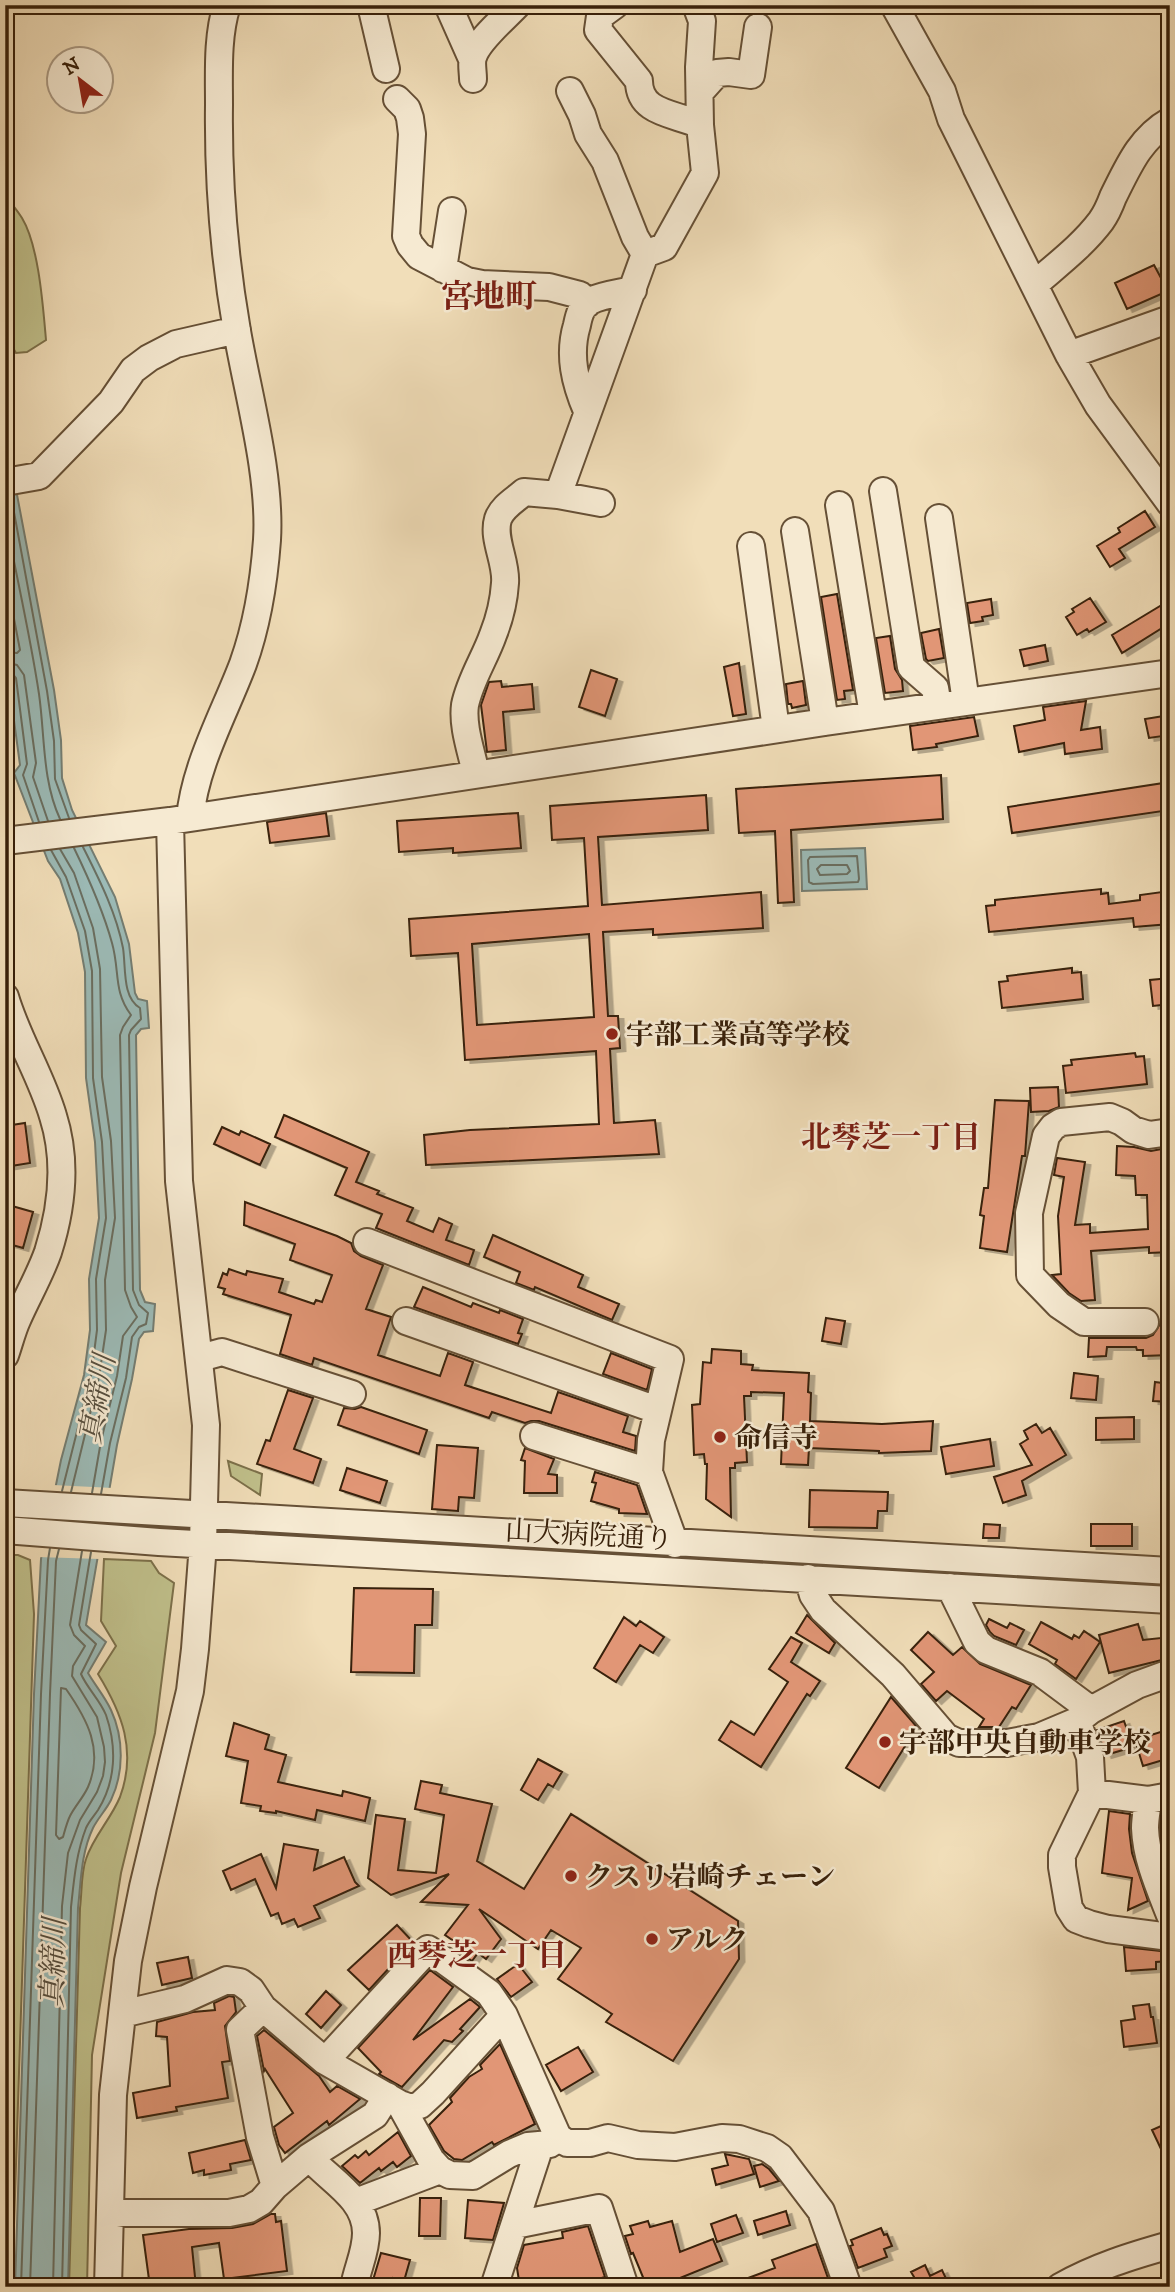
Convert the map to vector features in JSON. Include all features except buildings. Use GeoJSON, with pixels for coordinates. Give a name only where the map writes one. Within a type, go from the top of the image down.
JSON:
{"type":"FeatureCollection","features":[{"type":"Feature","properties":{"kind":"street"},"geometry":{"type":"LineString","coordinates":[[108,2287],[113,2095],[128,1961],[190,1691],[203,1544],[206,1425],[179,1181],[180,820],[194,790],[251,638],[262,584],[267,537],[264,484],[237,330],[222,216],[218,140],[219,61],[223,19],[228,5]]}},
{"type":"Feature","properties":{"kind":"street"},"geometry":{"type":"LineString","coordinates":[[371,5],[386,69]]}},
{"type":"Feature","properties":{"kind":"street"},"geometry":{"type":"LineString","coordinates":[[448,5],[473,69],[491,32],[517,5]]}},
{"type":"Feature","properties":{"kind":"street"},"geometry":{"type":"LineString","coordinates":[[614,5],[600,16],[598,30],[639,81],[639,91],[648,106],[700,125]]}},
{"type":"Feature","properties":{"kind":"street"},"geometry":{"type":"LineString","coordinates":[[645,254],[664,247],[705,173],[700,125],[699,67],[702,22],[696,5]]}},
{"type":"Feature","properties":{"kind":"street"},"geometry":{"type":"LineString","coordinates":[[894,5],[942,91],[951,119],[1069,355],[1098,405],[1170,503]]}},
{"type":"Feature","properties":{"kind":"street"},"geometry":{"type":"LineString","coordinates":[[700,92],[717,74],[729,72],[751,75],[758,27]]}},
{"type":"Feature","properties":{"kind":"street"},"geometry":{"type":"LineString","coordinates":[[558,495],[645,254],[635,237],[605,161],[588,134],[570,91]]}},
{"type":"Feature","properties":{"kind":"street"},"geometry":{"type":"LineString","coordinates":[[397,99],[407,109],[410,118],[412,134],[406,236],[419,256],[467,281],[549,287],[580,295],[587,304]]}},
{"type":"Feature","properties":{"kind":"street"},"geometry":{"type":"LineString","coordinates":[[1035,284],[1082,244],[1103,219],[1141,145],[1159,127],[1170,121]]}},
{"type":"Feature","properties":{"kind":"street"},"geometry":{"type":"LineString","coordinates":[[443,269],[452,211]]}},
{"type":"Feature","properties":{"kind":"street"},"geometry":{"type":"LineString","coordinates":[[587,411],[577,386],[572,358],[572,339],[581,309],[590,301],[633,290]]}},
{"type":"Feature","properties":{"kind":"street"},"geometry":{"type":"LineString","coordinates":[[1069,355],[1170,318]]}},
{"type":"Feature","properties":{"kind":"street"},"geometry":{"type":"LineString","coordinates":[[15,480],[40,476],[111,402],[133,370],[149,358],[176,344],[237,330]]}},
{"type":"Feature","properties":{"kind":"street"},"geometry":{"type":"LineString","coordinates":[[883,491],[911,667],[935,688],[938,706]]}},
{"type":"Feature","properties":{"kind":"street"},"geometry":{"type":"LineString","coordinates":[[477,774],[464,720],[475,677],[494,634],[505,585],[497,531],[499,517],[506,506],[524,492],[601,503]]}},
{"type":"Feature","properties":{"kind":"street"},"geometry":{"type":"LineString","coordinates":[[839,505],[873,715]]}},
{"type":"Feature","properties":{"kind":"street"},"geometry":{"type":"LineString","coordinates":[[939,518],[966,702]]}},
{"type":"Feature","properties":{"kind":"street"},"geometry":{"type":"LineString","coordinates":[[795,531],[825,722]]}},
{"type":"Feature","properties":{"kind":"street"},"geometry":{"type":"LineString","coordinates":[[751,546],[776,729]]}},
{"type":"Feature","properties":{"kind":"street"},"geometry":{"type":"LineString","coordinates":[[14,840],[180,820],[776,729],[1170,673]]}},
{"type":"Feature","properties":{"kind":"street"},"geometry":{"type":"LineString","coordinates":[[5,997],[54,1117],[59,1142],[62,1188],[47,1254],[16,1322],[5,1355]]}},
{"type":"Feature","properties":{"kind":"street"},"geometry":{"type":"LineString","coordinates":[[1144,1322],[1084,1322],[1059,1305],[1030,1275],[1029,1213],[1046,1136],[1061,1122],[1110,1117],[1133,1130],[1149,1135],[1170,1132]]}},
{"type":"Feature","properties":{"kind":"street"},"geometry":{"type":"LineString","coordinates":[[367,1242],[670,1359],[651,1440],[649,1472],[675,1544]]}},
{"type":"Feature","properties":{"kind":"street"},"geometry":{"type":"LineString","coordinates":[[405,1321],[657,1410]]}},
{"type":"Feature","properties":{"kind":"street"},"geometry":{"type":"LineString","coordinates":[[200,1358],[222,1352],[352,1394]]}},
{"type":"Feature","properties":{"kind":"street"},"geometry":{"type":"LineString","coordinates":[[534,1437],[649,1472]]}},
{"type":"Feature","properties":{"kind":"street","name":"山大病院通り"},"geometry":{"type":"LineString","coordinates":[[5,1503],[1170,1571]]}},
{"type":"Feature","properties":{"kind":"street","name":"山大病院通り"},"geometry":{"type":"LineString","coordinates":[[15,1530],[203,1544],[1170,1600]]}},
{"type":"Feature","properties":{"kind":"street"},"geometry":{"type":"LineString","coordinates":[[808,1578],[813,1595],[823,1610],[893,1675],[946,1737],[959,1743],[1007,1743],[1039,1737],[1137,1685],[1170,1673]]}},
{"type":"Feature","properties":{"kind":"street"},"geometry":{"type":"LineString","coordinates":[[950,1587],[977,1642],[986,1650],[1040,1672],[1084,1715],[1092,1793],[1062,1855],[1069,1908],[1076,1919],[1089,1924],[1170,1937]]}},
{"type":"Feature","properties":{"kind":"street"},"geometry":{"type":"LineString","coordinates":[[1092,1793],[1159,1798],[1145,1825],[1155,1877],[1170,1914]]}},
{"type":"Feature","properties":{"kind":"street"},"geometry":{"type":"LineString","coordinates":[[325,2061],[428,1949],[489,1993],[505,2015],[548,2141]]}},
{"type":"Feature","properties":{"kind":"street"},"geometry":{"type":"LineString","coordinates":[[122,2014],[185,1999],[227,1980],[240,1982],[251,1990],[263,2008],[325,2061],[411,2108],[420,2105],[433,2093],[505,2015]]}},
{"type":"Feature","properties":{"kind":"street"},"geometry":{"type":"LineString","coordinates":[[263,2008],[240,2030],[260,2137],[275,2186]]}},
{"type":"Feature","properties":{"kind":"street"},"geometry":{"type":"LineString","coordinates":[[110,2215],[229,2213],[248,2209],[261,2202],[309,2157],[375,2115],[393,2100]]}},
{"type":"Feature","properties":{"kind":"street"},"geometry":{"type":"LineString","coordinates":[[393,2100],[431,2160],[440,2170],[450,2175],[473,2176],[509,2154],[548,2141],[590,2143],[608,2138],[638,2145],[675,2147],[722,2138],[739,2139],[767,2148],[780,2157],[821,2211],[848,2287]]}},
{"type":"Feature","properties":{"kind":"street"},"geometry":{"type":"LineString","coordinates":[[494,2287],[538,2152],[548,2141]]}},
{"type":"Feature","properties":{"kind":"street"},"geometry":{"type":"LineString","coordinates":[[309,2157],[356,2202],[365,2221],[366,2234],[354,2287]]}},
{"type":"Feature","properties":{"kind":"street"},"geometry":{"type":"LineString","coordinates":[[356,2202],[440,2170]]}},
{"type":"Feature","properties":{"kind":"street"},"geometry":{"type":"LineString","coordinates":[[515,2225],[599,2208],[625,2287]]}},
{"type":"Feature","properties":{"kind":"street"},"geometry":{"type":"LineString","coordinates":[[1073,2283],[1112,2262],[1170,2245]]}},
{"type":"Feature","properties":{"kind":"green space"},"geometry":{"type":"Polygon","coordinates":[[[5,195],[28,230],[39,277],[46,340],[27,352],[16,353],[5,334],[5,195]]]}},
{"type":"Feature","properties":{"kind":"green space"},"geometry":{"type":"Polygon","coordinates":[[[228,1461],[262,1474],[260,1495],[231,1476],[228,1461]]]}},
{"type":"Feature","properties":{"kind":"green space"},"geometry":{"type":"Polygon","coordinates":[[[5,1555],[18,1555],[30,1560],[34,1614],[13,2256],[5,2258],[5,1555]]]}},
{"type":"Feature","properties":{"kind":"green space"},"geometry":{"type":"Polygon","coordinates":[[[104,1559],[151,1561],[159,1573],[174,1583],[155,1733],[121,1873],[92,2055],[87,2287],[69,2287],[82,1876],[89,1851],[120,1797],[127,1764],[127,1748],[120,1718],[98,1674],[116,1646],[101,1621],[104,1559]]]}},
{"type":"Feature","properties":{"kind":"water","name":"真締川"},"geometry":{"type":"Polygon","coordinates":[[[5,440],[54,690],[61,740],[62,778],[72,810],[115,897],[129,944],[135,993],[138,999],[147,1001],[149,1028],[141,1029],[136,1035],[140,1290],[145,1302],[155,1304],[153,1331],[144,1332],[139,1339],[117,1445],[86,1625],[106,1642],[88,1673],[111,1710],[121,1755],[115,1790],[89,1838],[81,1877],[68,2287],[15,2287],[34,1694],[41,1559],[61,1460],[84,1375],[90,1330],[89,1279],[99,1218],[95,1142],[86,1078],[85,972],[78,933],[60,879],[48,861],[14,773],[20,765],[5,654],[5,440]]]}},
{"type":"Feature","properties":{"kind":"water"},"geometry":{"type":"Polygon","coordinates":[[[865,848],[867,889],[802,891],[801,850],[865,848]]]}},
{"type":"Feature","properties":{"kind":"pier"},"geometry":{"type":"Polygon","coordinates":[[[53,1485],[113,1488],[100,1559],[37,1557],[53,1485]]]}},
{"type":"Feature","properties":{"kind":"place","name":"宇部工業高等学校"},"geometry":{"type":"Point","coordinates":[612,1034]}},
{"type":"Feature","properties":{"kind":"place","name":"命信寺"},"geometry":{"type":"Point","coordinates":[720,1437]}},
{"type":"Feature","properties":{"kind":"place","name":"宇部中央自動車学校"},"geometry":{"type":"Point","coordinates":[885,1742]}},
{"type":"Feature","properties":{"kind":"place","name":"クスリ岩崎チェーン"},"geometry":{"type":"Point","coordinates":[571,1876]}},
{"type":"Feature","properties":{"kind":"place","name":"アルク"},"geometry":{"type":"Point","coordinates":[652,1939]}},
{"type":"Feature","properties":{"kind":"district","name":"宮地町"},"geometry":{"type":"Point","coordinates":[489,296]}},
{"type":"Feature","properties":{"kind":"district","name":"北琴芝一丁目"},"geometry":{"type":"Point","coordinates":[891,1137]}},
{"type":"Feature","properties":{"kind":"district","name":"西琴芝一丁目"},"geometry":{"type":"Point","coordinates":[477,1955]}}]}
